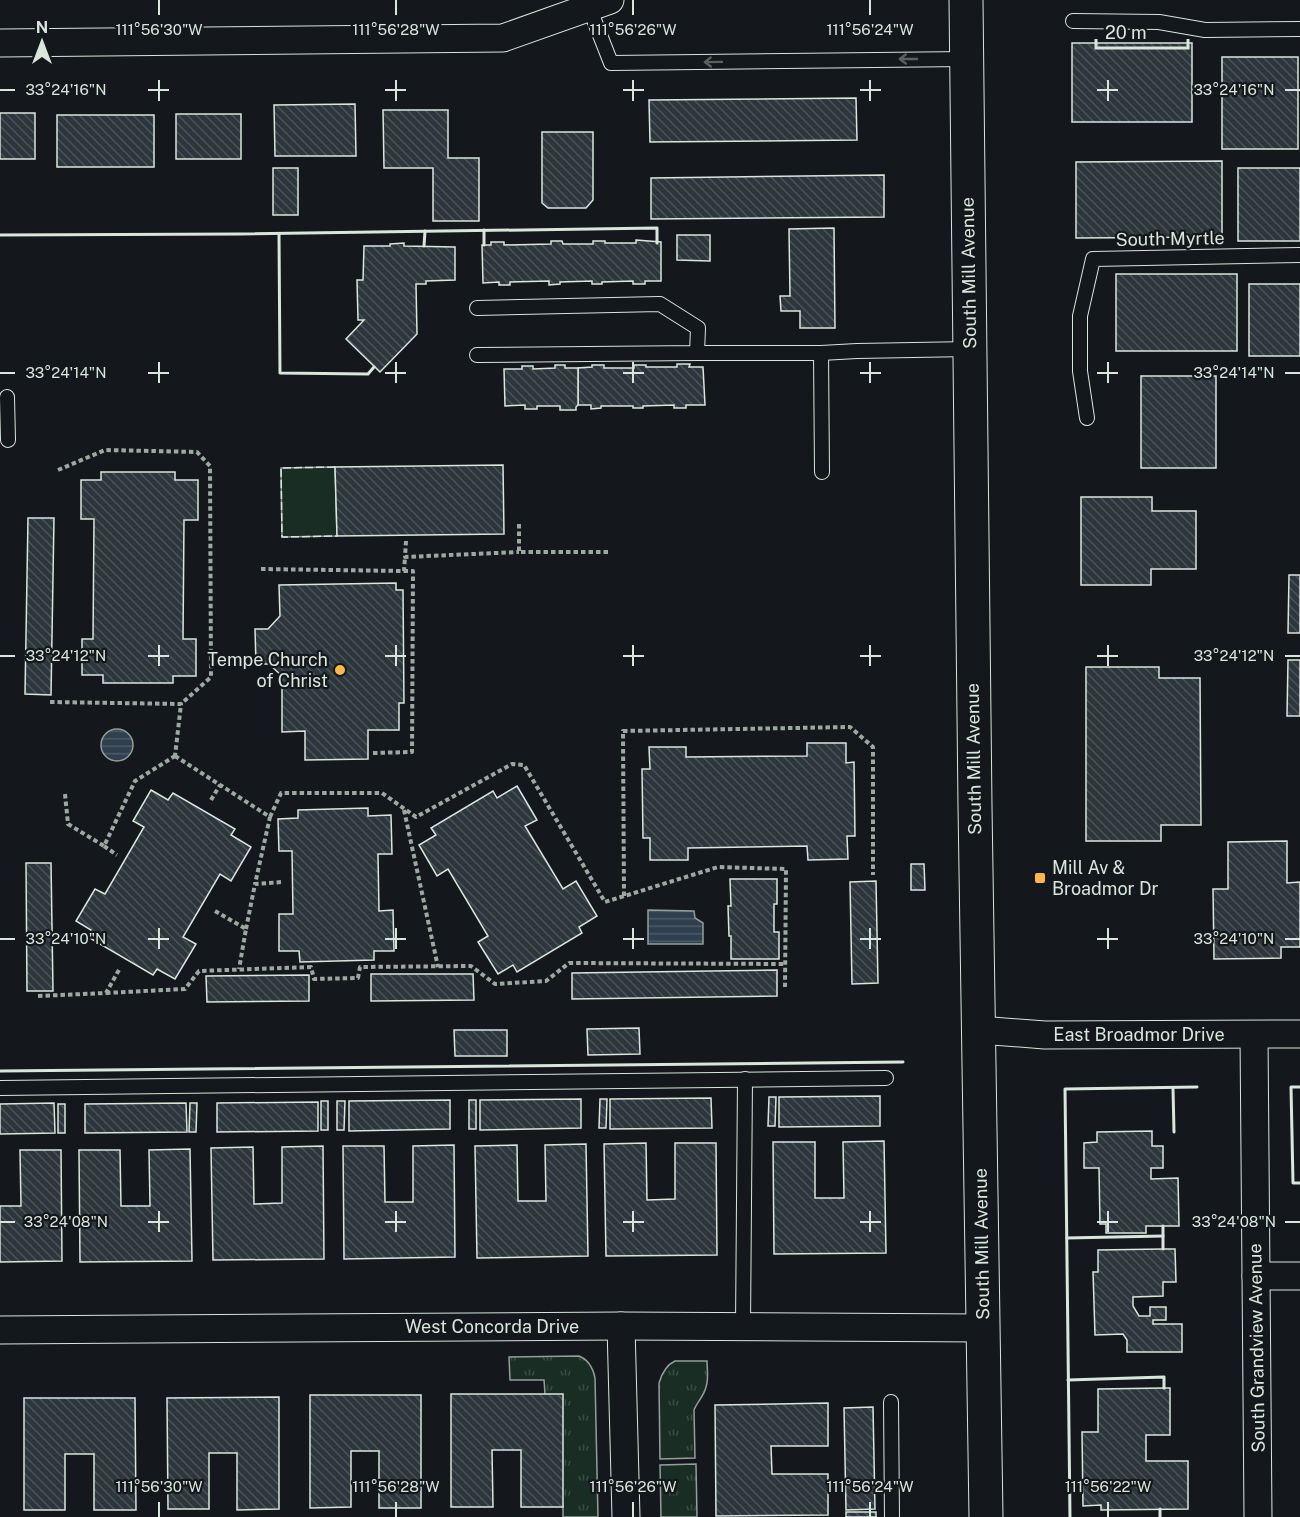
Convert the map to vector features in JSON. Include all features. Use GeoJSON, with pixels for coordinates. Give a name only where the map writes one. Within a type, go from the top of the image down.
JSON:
{"type":"FeatureCollection","features":[{"type":"Feature","properties":{"kind":"main road","name":"South Mill Avenue"},"geometry":{"type":"LineString","coordinates":[[966,0],[986,1517]]}},
{"type":"Feature","properties":{"kind":"street"},"geometry":{"type":"LineString","coordinates":[[0,43],[503,38],[600,4]]}},
{"type":"Feature","properties":{"kind":"street","name":"East Broadmor Drive"},"geometry":{"type":"LineString","coordinates":[[979,1030],[1045,1035],[1300,1034]]}},
{"type":"Feature","properties":{"kind":"street","name":"South Grandview Avenue"},"geometry":{"type":"LineString","coordinates":[[1254,1035],[1258,1517]]}},
{"type":"Feature","properties":{"kind":"street"},"geometry":{"type":"LineString","coordinates":[[1256,1276],[1300,1276]]}},
{"type":"Feature","properties":{"kind":"street"},"geometry":{"type":"LineString","coordinates":[[621,1326],[626,1517]]}},
{"type":"Feature","properties":{"kind":"street","name":"West Concorda Drive"},"geometry":{"type":"LineString","coordinates":[[0,1330],[621,1326],[983,1328]]}},
{"type":"Feature","properties":{"kind":"lane"},"geometry":{"type":"LineString","coordinates":[[600,4],[611,63],[966,59]]}},
{"type":"Feature","properties":{"kind":"lane"},"geometry":{"type":"LineString","coordinates":[[1072,21],[1159,22],[1205,30],[1300,29]]}},
{"type":"Feature","properties":{"kind":"lane","name":"South Myrtle"},"geometry":{"type":"LineString","coordinates":[[1087,418],[1080,371],[1080,316],[1094,259],[1300,255]]}},
{"type":"Feature","properties":{"kind":"lane"},"geometry":{"type":"LineString","coordinates":[[477,308],[660,304],[698,328],[697,352]]}},
{"type":"Feature","properties":{"kind":"lane"},"geometry":{"type":"LineString","coordinates":[[477,355],[970,350]]}},
{"type":"Feature","properties":{"kind":"lane"},"geometry":{"type":"LineString","coordinates":[[821,353],[822,472]]}},
{"type":"Feature","properties":{"kind":"lane"},"geometry":{"type":"LineString","coordinates":[[7,397],[8,440]]}},
{"type":"Feature","properties":{"kind":"lane"},"geometry":{"type":"LineString","coordinates":[[0,1088],[886,1078]]}},
{"type":"Feature","properties":{"kind":"lane"},"geometry":{"type":"LineString","coordinates":[[743,1326],[745,1079]]}},
{"type":"Feature","properties":{"kind":"lane"},"geometry":{"type":"LineString","coordinates":[[891,1402],[892,1517]]}},
{"type":"Feature","properties":{"kind":"path"},"geometry":{"type":"LineString","coordinates":[[50,702],[181,704],[212,677],[210,466],[197,452],[105,450],[58,470]]}},
{"type":"Feature","properties":{"kind":"path"},"geometry":{"type":"LineString","coordinates":[[519,524],[519,552]]}},
{"type":"Feature","properties":{"kind":"path"},"geometry":{"type":"LineString","coordinates":[[405,570],[406,542]]}},
{"type":"Feature","properties":{"kind":"path"},"geometry":{"type":"LineString","coordinates":[[405,557],[519,552],[611,552]]}},
{"type":"Feature","properties":{"kind":"path"},"geometry":{"type":"LineString","coordinates":[[261,570],[413,571],[412,752],[373,753]]}},
{"type":"Feature","properties":{"kind":"path"},"geometry":{"type":"LineString","coordinates":[[175,756],[181,704]]}},
{"type":"Feature","properties":{"kind":"path"},"geometry":{"type":"LineString","coordinates":[[624,896],[623,731],[850,727],[873,747],[873,874]]}},
{"type":"Feature","properties":{"kind":"path"},"geometry":{"type":"LineString","coordinates":[[175,756],[270,818]]}},
{"type":"Feature","properties":{"kind":"path"},"geometry":{"type":"LineString","coordinates":[[104,846],[135,781],[175,756]]}},
{"type":"Feature","properties":{"kind":"path"},"geometry":{"type":"LineString","coordinates":[[239,969],[270,818],[281,793],[382,793],[416,818],[512,764],[524,765],[605,902],[718,867],[786,869],[786,987]]}},
{"type":"Feature","properties":{"kind":"path"},"geometry":{"type":"LineString","coordinates":[[211,800],[220,785]]}},
{"type":"Feature","properties":{"kind":"path"},"geometry":{"type":"LineString","coordinates":[[65,794],[68,824],[117,855]]}},
{"type":"Feature","properties":{"kind":"path"},"geometry":{"type":"LineString","coordinates":[[404,809],[438,967]]}},
{"type":"Feature","properties":{"kind":"path"},"geometry":{"type":"LineString","coordinates":[[255,884],[282,882]]}},
{"type":"Feature","properties":{"kind":"path"},"geometry":{"type":"LineString","coordinates":[[215,911],[246,928]]}},
{"type":"Feature","properties":{"kind":"path"},"geometry":{"type":"LineString","coordinates":[[38,996],[184,989],[199,971],[239,969],[311,967],[314,979],[358,978],[360,967],[471,966],[495,984],[546,981],[569,963],[786,964]]}},
{"type":"Feature","properties":{"kind":"path"},"geometry":{"type":"LineString","coordinates":[[105,993],[120,968]]}},
{"type":"Feature","properties":{"kind":"green space"},"geometry":{"type":"Polygon","coordinates":[[[335,467],[337,536],[282,537],[281,468],[335,467]]]}},
{"type":"Feature","properties":{"kind":"green space"},"geometry":{"type":"Polygon","coordinates":[[[579,1356],[590,1365],[595,1378],[598,1517],[563,1517],[544,1380],[510,1380],[509,1357],[579,1356]]]}},
{"type":"Feature","properties":{"kind":"green space"},"geometry":{"type":"Polygon","coordinates":[[[675,1361],[707,1361],[707,1381],[704,1393],[694,1410],[695,1458],[660,1459],[659,1383],[665,1370],[675,1361]]]}},
{"type":"Feature","properties":{"kind":"green space"},"geometry":{"type":"Polygon","coordinates":[[[696,1464],[697,1517],[661,1517],[660,1465],[696,1464]]]}},
{"type":"Feature","properties":{"kind":"water"},"geometry":{"type":"Polygon","coordinates":[[[117,729],[129,733],[133,745],[129,757],[117,761],[105,757],[101,745],[105,733],[117,729]]]}},
{"type":"Feature","properties":{"kind":"water"},"geometry":{"type":"Polygon","coordinates":[[[648,910],[694,911],[695,918],[703,923],[703,944],[648,944],[648,910]]]}},
{"type":"Feature","properties":{"kind":"building"},"geometry":{"type":"Polygon","coordinates":[[[1072,43],[1192,43],[1192,122],[1072,122],[1072,43]]]}},
{"type":"Feature","properties":{"kind":"building"},"geometry":{"type":"Polygon","coordinates":[[[1222,57],[1298,57],[1298,149],[1222,149],[1222,57]]]}},
{"type":"Feature","properties":{"kind":"building"},"geometry":{"type":"Polygon","coordinates":[[[856,98],[857,140],[650,142],[649,100],[856,98]]]}},
{"type":"Feature","properties":{"kind":"building"},"geometry":{"type":"Polygon","coordinates":[[[355,104],[356,156],[275,156],[274,105],[355,104]]]}},
{"type":"Feature","properties":{"kind":"building"},"geometry":{"type":"Polygon","coordinates":[[[383,110],[448,110],[448,158],[479,158],[479,221],[433,221],[433,168],[384,168],[383,110]]]}},
{"type":"Feature","properties":{"kind":"building"},"geometry":{"type":"Polygon","coordinates":[[[0,113],[35,113],[35,159],[0,159],[0,113]]]}},
{"type":"Feature","properties":{"kind":"building"},"geometry":{"type":"Polygon","coordinates":[[[176,114],[241,114],[241,159],[176,159],[176,114]]]}},
{"type":"Feature","properties":{"kind":"building"},"geometry":{"type":"Polygon","coordinates":[[[57,115],[154,115],[154,167],[57,167],[57,115]]]}},
{"type":"Feature","properties":{"kind":"building"},"geometry":{"type":"Polygon","coordinates":[[[542,132],[593,132],[593,200],[586,208],[548,208],[542,203],[542,132]]]}},
{"type":"Feature","properties":{"kind":"building"},"geometry":{"type":"Polygon","coordinates":[[[1222,161],[1222,237],[1076,238],[1076,162],[1222,161]]]}},
{"type":"Feature","properties":{"kind":"building"},"geometry":{"type":"Polygon","coordinates":[[[273,168],[298,168],[298,215],[273,215],[273,168]]]}},
{"type":"Feature","properties":{"kind":"building"},"geometry":{"type":"Polygon","coordinates":[[[1238,168],[1300,168],[1300,241],[1238,241],[1238,168]]]}},
{"type":"Feature","properties":{"kind":"building"},"geometry":{"type":"Polygon","coordinates":[[[884,175],[884,217],[651,219],[651,178],[884,175]]]}},
{"type":"Feature","properties":{"kind":"building"},"geometry":{"type":"Polygon","coordinates":[[[834,228],[835,328],[800,328],[800,311],[781,311],[780,296],[790,296],[789,229],[834,228]]]}},
{"type":"Feature","properties":{"kind":"building"},"geometry":{"type":"Polygon","coordinates":[[[677,235],[710,235],[710,261],[677,260],[677,235]]]}},
{"type":"Feature","properties":{"kind":"building"},"geometry":{"type":"Polygon","coordinates":[[[636,240],[661,242],[661,281],[645,281],[645,284],[633,284],[633,281],[602,282],[602,284],[592,284],[592,281],[560,282],[560,284],[549,285],[549,281],[510,282],[510,285],[499,285],[499,282],[483,283],[482,245],[491,245],[491,242],[504,242],[504,245],[551,244],[551,241],[562,241],[563,244],[593,244],[593,241],[636,243],[636,240]]]}},
{"type":"Feature","properties":{"kind":"building"},"geometry":{"type":"Polygon","coordinates":[[[404,243],[404,246],[455,247],[455,280],[426,281],[426,284],[416,284],[417,334],[380,372],[346,339],[364,320],[358,320],[357,280],[363,280],[364,246],[390,246],[390,244],[404,243]]]}},
{"type":"Feature","properties":{"kind":"building"},"geometry":{"type":"Polygon","coordinates":[[[1116,274],[1237,274],[1237,351],[1116,351],[1116,274]]]}},
{"type":"Feature","properties":{"kind":"building"},"geometry":{"type":"Polygon","coordinates":[[[1249,284],[1300,284],[1300,356],[1249,356],[1249,284]]]}},
{"type":"Feature","properties":{"kind":"building"},"geometry":{"type":"Polygon","coordinates":[[[677,364],[703,367],[705,405],[686,405],[686,408],[674,408],[674,405],[643,406],[643,408],[601,406],[601,408],[591,409],[591,405],[578,405],[578,368],[592,367],[592,365],[604,365],[604,368],[634,368],[634,365],[677,367],[677,364]]]}},
{"type":"Feature","properties":{"kind":"building"},"geometry":{"type":"Polygon","coordinates":[[[555,365],[578,368],[576,410],[560,410],[560,406],[537,406],[537,409],[525,409],[525,405],[505,406],[504,369],[522,369],[522,366],[533,366],[533,369],[555,368],[555,365]]]}},
{"type":"Feature","properties":{"kind":"building"},"geometry":{"type":"Polygon","coordinates":[[[1141,376],[1216,376],[1216,468],[1141,468],[1141,376]]]}},
{"type":"Feature","properties":{"kind":"building"},"geometry":{"type":"Polygon","coordinates":[[[503,465],[504,534],[337,536],[335,467],[503,465]]]}},
{"type":"Feature","properties":{"kind":"building"},"geometry":{"type":"Polygon","coordinates":[[[101,472],[175,472],[175,480],[198,480],[198,520],[184,520],[183,639],[196,639],[196,676],[173,676],[173,683],[103,683],[103,675],[82,675],[82,639],[93,639],[94,519],[81,519],[81,480],[101,480],[101,472]]]}},
{"type":"Feature","properties":{"kind":"building"},"geometry":{"type":"Polygon","coordinates":[[[1081,497],[1152,497],[1152,511],[1196,511],[1196,569],[1151,569],[1151,585],[1081,585],[1081,497]]]}},
{"type":"Feature","properties":{"kind":"building"},"geometry":{"type":"Polygon","coordinates":[[[28,518],[54,518],[51,695],[25,694],[28,518]]]}},
{"type":"Feature","properties":{"kind":"building"},"geometry":{"type":"Polygon","coordinates":[[[1289,575],[1300,575],[1300,633],[1288,633],[1289,575]]]}},
{"type":"Feature","properties":{"kind":"building","name":"Tempe Church of Christ"},"geometry":{"type":"Polygon","coordinates":[[[396,583],[396,590],[403,590],[404,703],[399,703],[399,730],[368,730],[368,759],[305,760],[305,731],[282,732],[282,676],[269,664],[256,664],[255,629],[268,629],[280,616],[279,585],[396,583]]]}},
{"type":"Feature","properties":{"kind":"building"},"geometry":{"type":"Polygon","coordinates":[[[1288,660],[1300,660],[1300,716],[1287,716],[1288,660]]]}},
{"type":"Feature","properties":{"kind":"building"},"geometry":{"type":"Polygon","coordinates":[[[1086,667],[1159,667],[1159,678],[1200,678],[1201,825],[1161,825],[1161,841],[1086,841],[1086,667]]]}},
{"type":"Feature","properties":{"kind":"building"},"geometry":{"type":"Polygon","coordinates":[[[807,743],[846,743],[846,763],[854,762],[855,836],[847,836],[848,859],[808,860],[807,846],[688,848],[688,860],[650,860],[650,838],[643,838],[642,769],[650,769],[649,747],[686,747],[686,757],[807,756],[807,743]]]}},
{"type":"Feature","properties":{"kind":"building"},"geometry":{"type":"Polygon","coordinates":[[[517,786],[537,820],[525,826],[563,889],[576,881],[597,916],[579,927],[582,933],[517,972],[513,965],[498,974],[478,942],[488,936],[448,869],[437,876],[419,845],[436,835],[431,828],[493,791],[497,798],[517,786]]]}},
{"type":"Feature","properties":{"kind":"building"},"geometry":{"type":"Polygon","coordinates":[[[151,790],[168,800],[173,793],[235,829],[231,835],[251,847],[231,881],[220,874],[183,937],[196,944],[175,979],[157,969],[153,975],[88,937],[91,930],[76,921],[95,889],[105,894],[144,827],[133,821],[151,790]]]}},
{"type":"Feature","properties":{"kind":"building"},"geometry":{"type":"Polygon","coordinates":[[[368,808],[368,816],[391,815],[392,854],[378,854],[379,911],[393,910],[394,951],[374,951],[374,960],[300,962],[299,951],[279,951],[279,914],[293,914],[292,851],[279,851],[278,819],[298,818],[298,810],[368,808]]]}},
{"type":"Feature","properties":{"kind":"building"},"geometry":{"type":"Polygon","coordinates":[[[1287,841],[1287,883],[1300,882],[1300,947],[1281,947],[1281,958],[1214,959],[1213,889],[1228,889],[1228,842],[1287,841]]]}},
{"type":"Feature","properties":{"kind":"building"},"geometry":{"type":"Polygon","coordinates":[[[26,863],[51,863],[53,991],[27,991],[26,863]]]}},
{"type":"Feature","properties":{"kind":"building"},"geometry":{"type":"Polygon","coordinates":[[[911,864],[924,864],[925,890],[911,890],[911,864]]]}},
{"type":"Feature","properties":{"kind":"building"},"geometry":{"type":"Polygon","coordinates":[[[730,879],[777,879],[774,932],[779,932],[779,959],[731,959],[728,906],[731,906],[730,879]]]}},
{"type":"Feature","properties":{"kind":"building"},"geometry":{"type":"Polygon","coordinates":[[[876,881],[878,983],[852,984],[850,882],[876,881]]]}},
{"type":"Feature","properties":{"kind":"building"},"geometry":{"type":"Polygon","coordinates":[[[777,970],[777,996],[572,999],[572,973],[777,970]]]}},
{"type":"Feature","properties":{"kind":"building"},"geometry":{"type":"Polygon","coordinates":[[[371,974],[473,974],[474,1000],[371,1001],[371,974]]]}},
{"type":"Feature","properties":{"kind":"building"},"geometry":{"type":"Polygon","coordinates":[[[309,975],[309,1001],[207,1002],[206,976],[309,975]]]}},
{"type":"Feature","properties":{"kind":"building"},"geometry":{"type":"Polygon","coordinates":[[[639,1028],[640,1054],[588,1055],[587,1029],[639,1028]]]}},
{"type":"Feature","properties":{"kind":"building"},"geometry":{"type":"Polygon","coordinates":[[[454,1030],[507,1030],[507,1056],[455,1056],[454,1030]]]}},
{"type":"Feature","properties":{"kind":"building"},"geometry":{"type":"Polygon","coordinates":[[[880,1096],[880,1126],[779,1127],[779,1097],[880,1096]]]}},
{"type":"Feature","properties":{"kind":"building"},"geometry":{"type":"Polygon","coordinates":[[[769,1097],[776,1097],[775,1126],[768,1126],[769,1097]]]}},
{"type":"Feature","properties":{"kind":"building"},"geometry":{"type":"Polygon","coordinates":[[[711,1098],[712,1128],[610,1129],[610,1099],[711,1098]]]}},
{"type":"Feature","properties":{"kind":"building"},"geometry":{"type":"Polygon","coordinates":[[[581,1099],[581,1128],[480,1130],[480,1100],[581,1099]]]}},
{"type":"Feature","properties":{"kind":"building"},"geometry":{"type":"Polygon","coordinates":[[[600,1099],[607,1099],[606,1128],[599,1128],[600,1099]]]}},
{"type":"Feature","properties":{"kind":"building"},"geometry":{"type":"Polygon","coordinates":[[[450,1100],[450,1129],[349,1131],[349,1101],[450,1100]]]}},
{"type":"Feature","properties":{"kind":"building"},"geometry":{"type":"Polygon","coordinates":[[[469,1100],[476,1100],[476,1129],[469,1129],[469,1100]]]}},
{"type":"Feature","properties":{"kind":"building"},"geometry":{"type":"Polygon","coordinates":[[[321,1101],[328,1101],[328,1130],[321,1130],[321,1101]]]}},
{"type":"Feature","properties":{"kind":"building"},"geometry":{"type":"Polygon","coordinates":[[[337,1101],[345,1101],[344,1130],[337,1130],[337,1101]]]}},
{"type":"Feature","properties":{"kind":"building"},"geometry":{"type":"Polygon","coordinates":[[[318,1102],[318,1131],[217,1132],[217,1103],[318,1102]]]}},
{"type":"Feature","properties":{"kind":"building"},"geometry":{"type":"Polygon","coordinates":[[[54,1103],[55,1133],[0,1134],[0,1104],[54,1103]]]}},
{"type":"Feature","properties":{"kind":"building"},"geometry":{"type":"Polygon","coordinates":[[[186,1103],[187,1132],[85,1133],[85,1104],[186,1103]]]}},
{"type":"Feature","properties":{"kind":"building"},"geometry":{"type":"Polygon","coordinates":[[[190,1103],[197,1103],[196,1132],[189,1132],[190,1103]]]}},
{"type":"Feature","properties":{"kind":"building"},"geometry":{"type":"Polygon","coordinates":[[[58,1104],[65,1104],[65,1133],[58,1133],[58,1104]]]}},
{"type":"Feature","properties":{"kind":"building"},"geometry":{"type":"Polygon","coordinates":[[[1152,1131],[1152,1146],[1163,1146],[1163,1168],[1151,1168],[1151,1179],[1178,1178],[1179,1226],[1146,1226],[1146,1233],[1106,1233],[1106,1224],[1100,1224],[1099,1168],[1084,1168],[1084,1143],[1097,1142],[1097,1132],[1152,1131]]]}},
{"type":"Feature","properties":{"kind":"building"},"geometry":{"type":"Polygon","coordinates":[[[884,1141],[886,1253],[774,1254],[773,1142],[815,1142],[815,1198],[844,1198],[843,1142],[884,1141]]]}},
{"type":"Feature","properties":{"kind":"building"},"geometry":{"type":"Polygon","coordinates":[[[646,1143],[647,1200],[675,1199],[675,1143],[716,1143],[717,1255],[606,1256],[604,1144],[646,1143]]]}},
{"type":"Feature","properties":{"kind":"building"},"geometry":{"type":"Polygon","coordinates":[[[586,1144],[588,1256],[477,1258],[475,1146],[517,1145],[518,1201],[546,1201],[545,1145],[586,1144]]]}},
{"type":"Feature","properties":{"kind":"building"},"geometry":{"type":"Polygon","coordinates":[[[454,1145],[455,1257],[344,1259],[343,1146],[384,1146],[385,1202],[413,1202],[413,1146],[454,1145]]]}},
{"type":"Feature","properties":{"kind":"building"},"geometry":{"type":"Polygon","coordinates":[[[323,1146],[324,1259],[213,1260],[211,1148],[253,1147],[254,1204],[282,1203],[282,1147],[323,1146]]]}},
{"type":"Feature","properties":{"kind":"building"},"geometry":{"type":"Polygon","coordinates":[[[190,1149],[192,1261],[80,1262],[79,1150],[120,1150],[121,1206],[150,1206],[149,1150],[190,1149]]]}},
{"type":"Feature","properties":{"kind":"building"},"geometry":{"type":"Polygon","coordinates":[[[20,1150],[61,1150],[62,1261],[0,1262],[0,1206],[21,1206],[20,1150]]]}},
{"type":"Feature","properties":{"kind":"building"},"geometry":{"type":"Polygon","coordinates":[[[1175,1249],[1176,1282],[1163,1282],[1163,1296],[1133,1297],[1133,1306],[1139,1316],[1150,1316],[1150,1307],[1166,1307],[1166,1320],[1153,1320],[1153,1324],[1182,1324],[1182,1352],[1127,1352],[1127,1340],[1123,1334],[1095,1335],[1093,1272],[1098,1272],[1098,1250],[1175,1249]]]}},
{"type":"Feature","properties":{"kind":"building"},"geometry":{"type":"Polygon","coordinates":[[[1170,1388],[1170,1435],[1146,1435],[1146,1461],[1188,1461],[1188,1509],[1101,1510],[1101,1505],[1083,1506],[1082,1432],[1098,1432],[1098,1389],[1170,1388]]]}},
{"type":"Feature","properties":{"kind":"building"},"geometry":{"type":"Polygon","coordinates":[[[451,1394],[563,1394],[563,1507],[521,1507],[521,1450],[492,1450],[493,1507],[451,1507],[451,1394]]]}},
{"type":"Feature","properties":{"kind":"building"},"geometry":{"type":"Polygon","coordinates":[[[310,1395],[421,1395],[421,1508],[379,1508],[379,1451],[351,1451],[351,1507],[310,1508],[310,1395]]]}},
{"type":"Feature","properties":{"kind":"building"},"geometry":{"type":"Polygon","coordinates":[[[279,1397],[279,1509],[237,1510],[237,1453],[209,1453],[209,1509],[168,1509],[167,1398],[279,1397]]]}},
{"type":"Feature","properties":{"kind":"building"},"geometry":{"type":"Polygon","coordinates":[[[24,1398],[135,1398],[136,1510],[94,1510],[94,1454],[65,1454],[65,1510],[24,1510],[24,1398]]]}},
{"type":"Feature","properties":{"kind":"building"},"geometry":{"type":"Polygon","coordinates":[[[828,1403],[828,1446],[771,1446],[772,1474],[828,1474],[828,1515],[716,1516],[715,1405],[828,1403]]]}},
{"type":"Feature","properties":{"kind":"building"},"geometry":{"type":"Polygon","coordinates":[[[873,1407],[875,1509],[846,1510],[844,1408],[873,1407]]]}},
{"type":"Feature","properties":{"kind":"building"},"geometry":{"type":"Polygon","coordinates":[[[846,1512],[876,1512],[876,1517],[846,1517],[846,1512]]]}},
{"type":"Feature","properties":{"kind":"fence"},"geometry":{"type":"LineString","coordinates":[[335,467],[281,468],[282,537],[337,536]]}},
{"type":"Feature","properties":{"kind":"wall"},"geometry":{"type":"LineString","coordinates":[[0,235],[657,228],[657,243]]}},
{"type":"Feature","properties":{"kind":"wall"},"geometry":{"type":"LineString","coordinates":[[484,230],[484,245]]}},
{"type":"Feature","properties":{"kind":"wall"},"geometry":{"type":"LineString","coordinates":[[424,246],[425,231]]}},
{"type":"Feature","properties":{"kind":"wall"},"geometry":{"type":"LineString","coordinates":[[279,234],[280,373],[368,374],[374,367]]}},
{"type":"Feature","properties":{"kind":"wall"},"geometry":{"type":"LineString","coordinates":[[0,1071],[903,1062]]}},
{"type":"Feature","properties":{"kind":"wall"},"geometry":{"type":"LineString","coordinates":[[1070,1517],[1065,1089],[1197,1087]]}},
{"type":"Feature","properties":{"kind":"wall"},"geometry":{"type":"LineString","coordinates":[[1300,1087],[1291,1087],[1293,1183],[1300,1183]]}},
{"type":"Feature","properties":{"kind":"wall"},"geometry":{"type":"LineString","coordinates":[[1173,1088],[1174,1132]]}},
{"type":"Feature","properties":{"kind":"wall"},"geometry":{"type":"LineString","coordinates":[[1163,1226],[1163,1249]]}},
{"type":"Feature","properties":{"kind":"wall"},"geometry":{"type":"LineString","coordinates":[[1067,1238],[1163,1236]]}},
{"type":"Feature","properties":{"kind":"wall"},"geometry":{"type":"LineString","coordinates":[[1068,1380],[1164,1377],[1164,1388]]}},
{"type":"Feature","properties":{"kind":"wall"},"geometry":{"type":"LineString","coordinates":[[1160,1509],[1160,1517]]}},
{"type":"Feature","properties":{"kind":"place","name":"Tempe Church of Christ"},"geometry":{"type":"Point","coordinates":[340,670]}},
{"type":"Feature","properties":{"kind":"place","name":"Mill Av & Broadmor Dr"},"geometry":{"type":"Point","coordinates":[1040,878]}}]}
